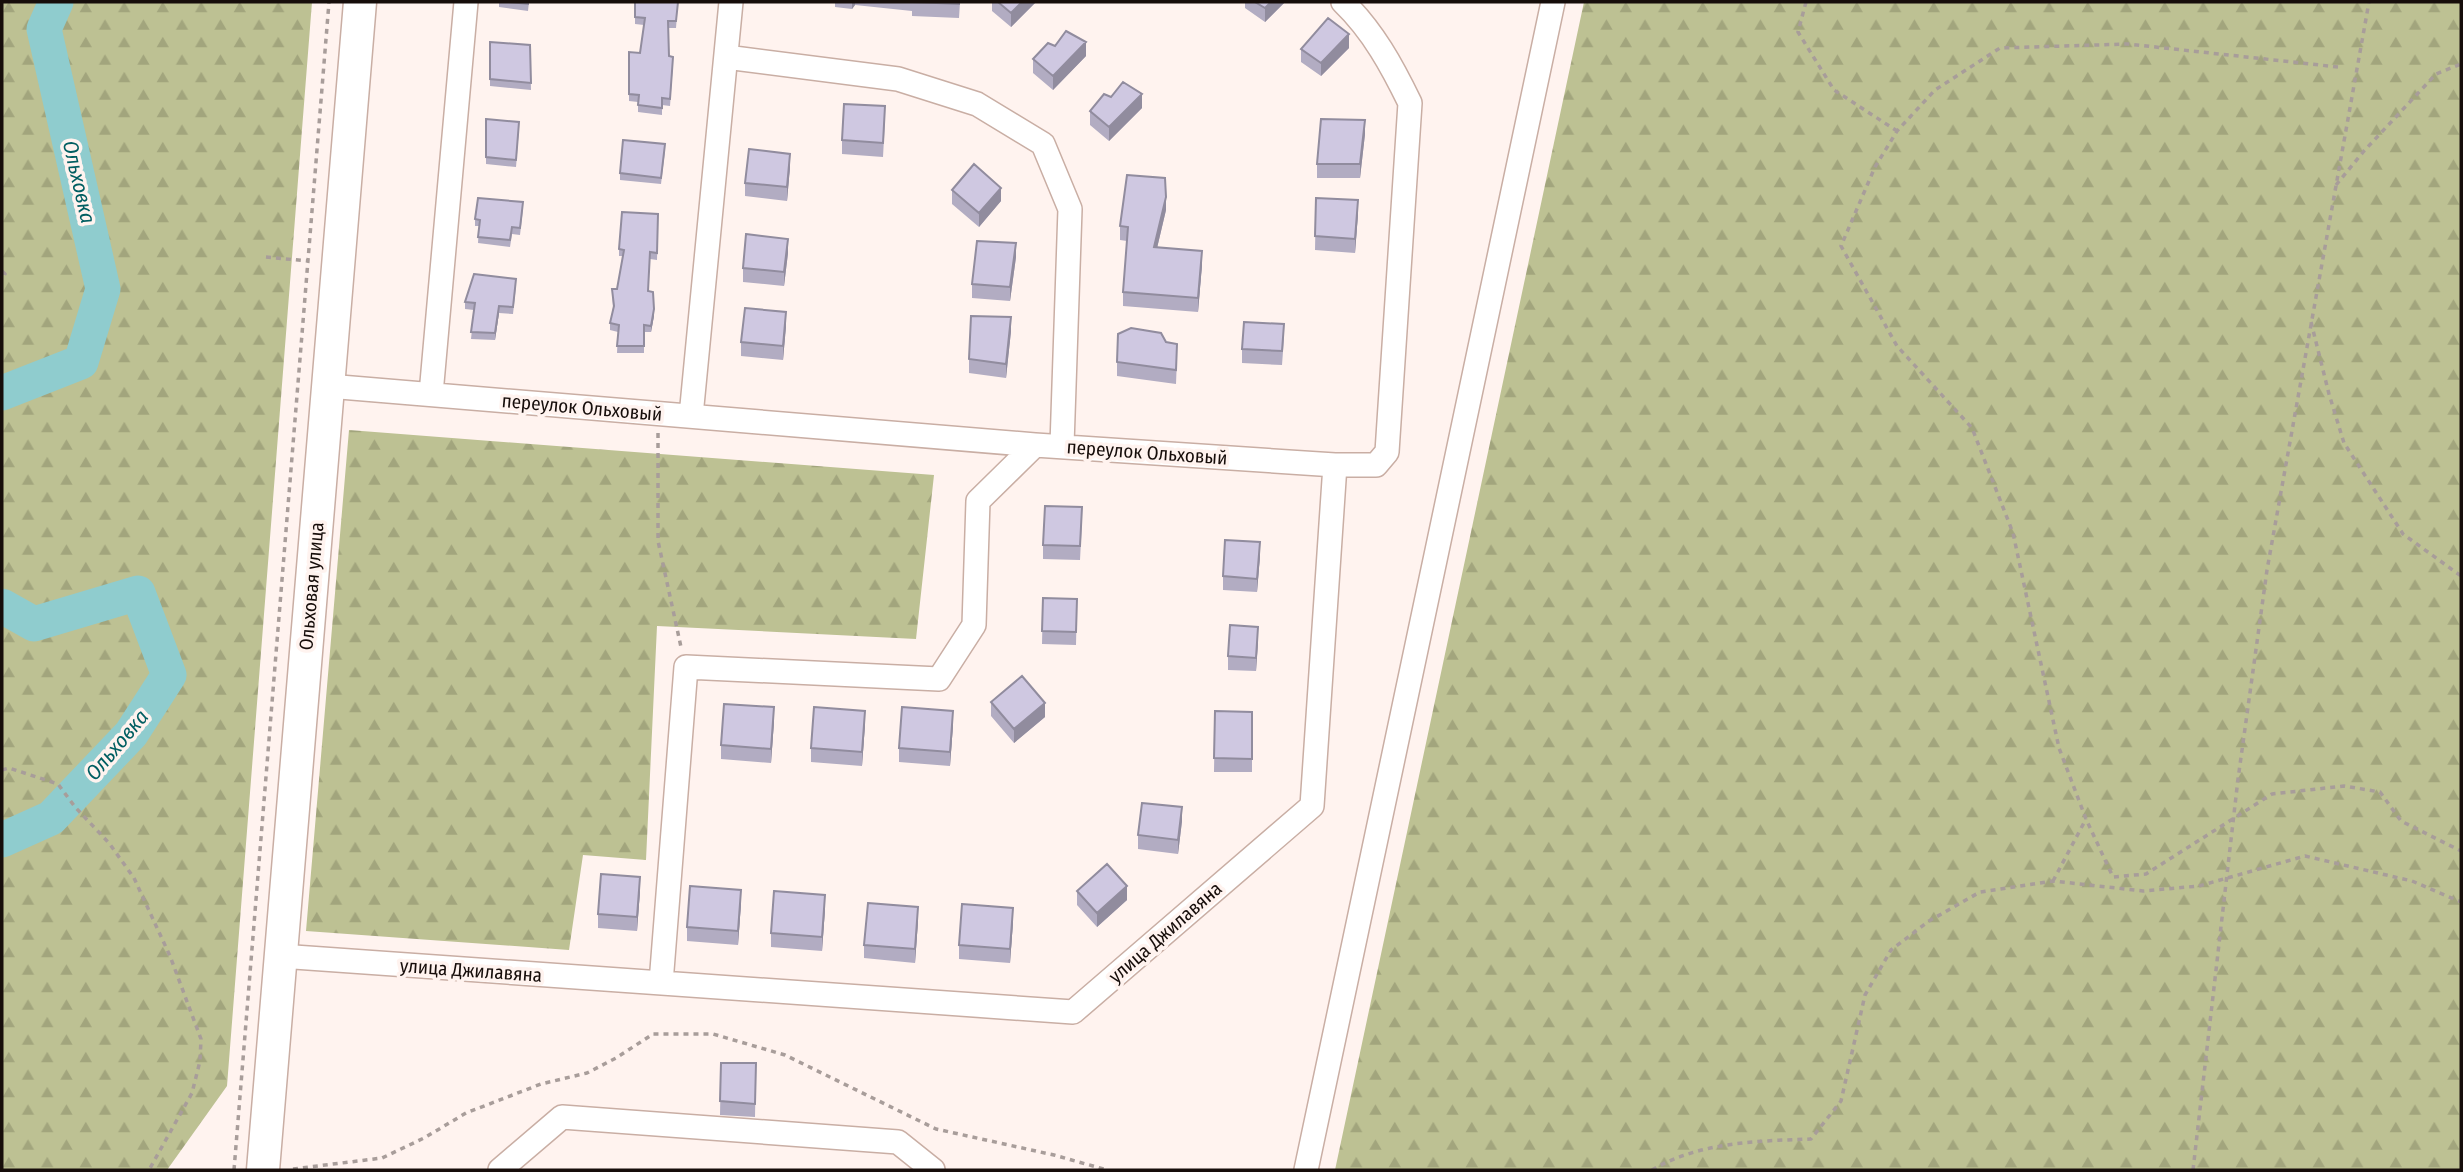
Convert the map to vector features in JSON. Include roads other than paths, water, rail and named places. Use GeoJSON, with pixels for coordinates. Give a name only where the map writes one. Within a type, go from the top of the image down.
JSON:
{"type":"FeatureCollection","features":[{"type":"Feature","properties":{"kind":"main road","name":"Ольховая улица"},"geometry":{"type":"LineString","coordinates":[[263,1170],[360,2]]}},
{"type":"Feature","properties":{"kind":"street"},"geometry":{"type":"LineString","coordinates":[[430,394],[466,2]]}},
{"type":"Feature","properties":{"kind":"street"},"geometry":{"type":"LineString","coordinates":[[691,416],[731,2]]}},
{"type":"Feature","properties":{"kind":"street","name":"переулок Ольховый"},"geometry":{"type":"LineString","coordinates":[[328,386],[1035,445],[1335,465],[1376,465],[1387,453],[1409,103],[1389,60],[1359,18],[1343,2]]}},
{"type":"Feature","properties":{"kind":"street"},"geometry":{"type":"LineString","coordinates":[[1306,1170],[1553,2]]}},
{"type":"Feature","properties":{"kind":"street"},"geometry":{"type":"LineString","coordinates":[[726,57],[898,79],[976,104],[1043,144],[1070,209],[1062,445]]}},
{"type":"Feature","properties":{"kind":"street"},"geometry":{"type":"LineString","coordinates":[[661,983],[685,667],[939,679],[974,625],[978,501],[1035,445]]}},
{"type":"Feature","properties":{"kind":"street","name":"улица Джилавяна"},"geometry":{"type":"LineString","coordinates":[[280,956],[1073,1012],[1312,806],[1335,465]]}},
{"type":"Feature","properties":{"kind":"street"},"geometry":{"type":"LineString","coordinates":[[500,1170],[562,1117],[898,1142],[933,1170]]}},
{"type":"Feature","properties":{"kind":"waterway","name":"Ольховка"},"geometry":{"type":"LineString","coordinates":[[2,393],[81,362],[103,289],[44,29],[56,2]]}},
{"type":"Feature","properties":{"kind":"waterway","name":"Ольховка"},"geometry":{"type":"LineString","coordinates":[[2,606],[34,624],[138,593],[169,675],[131,734],[51,818],[2,840]]}}]}
